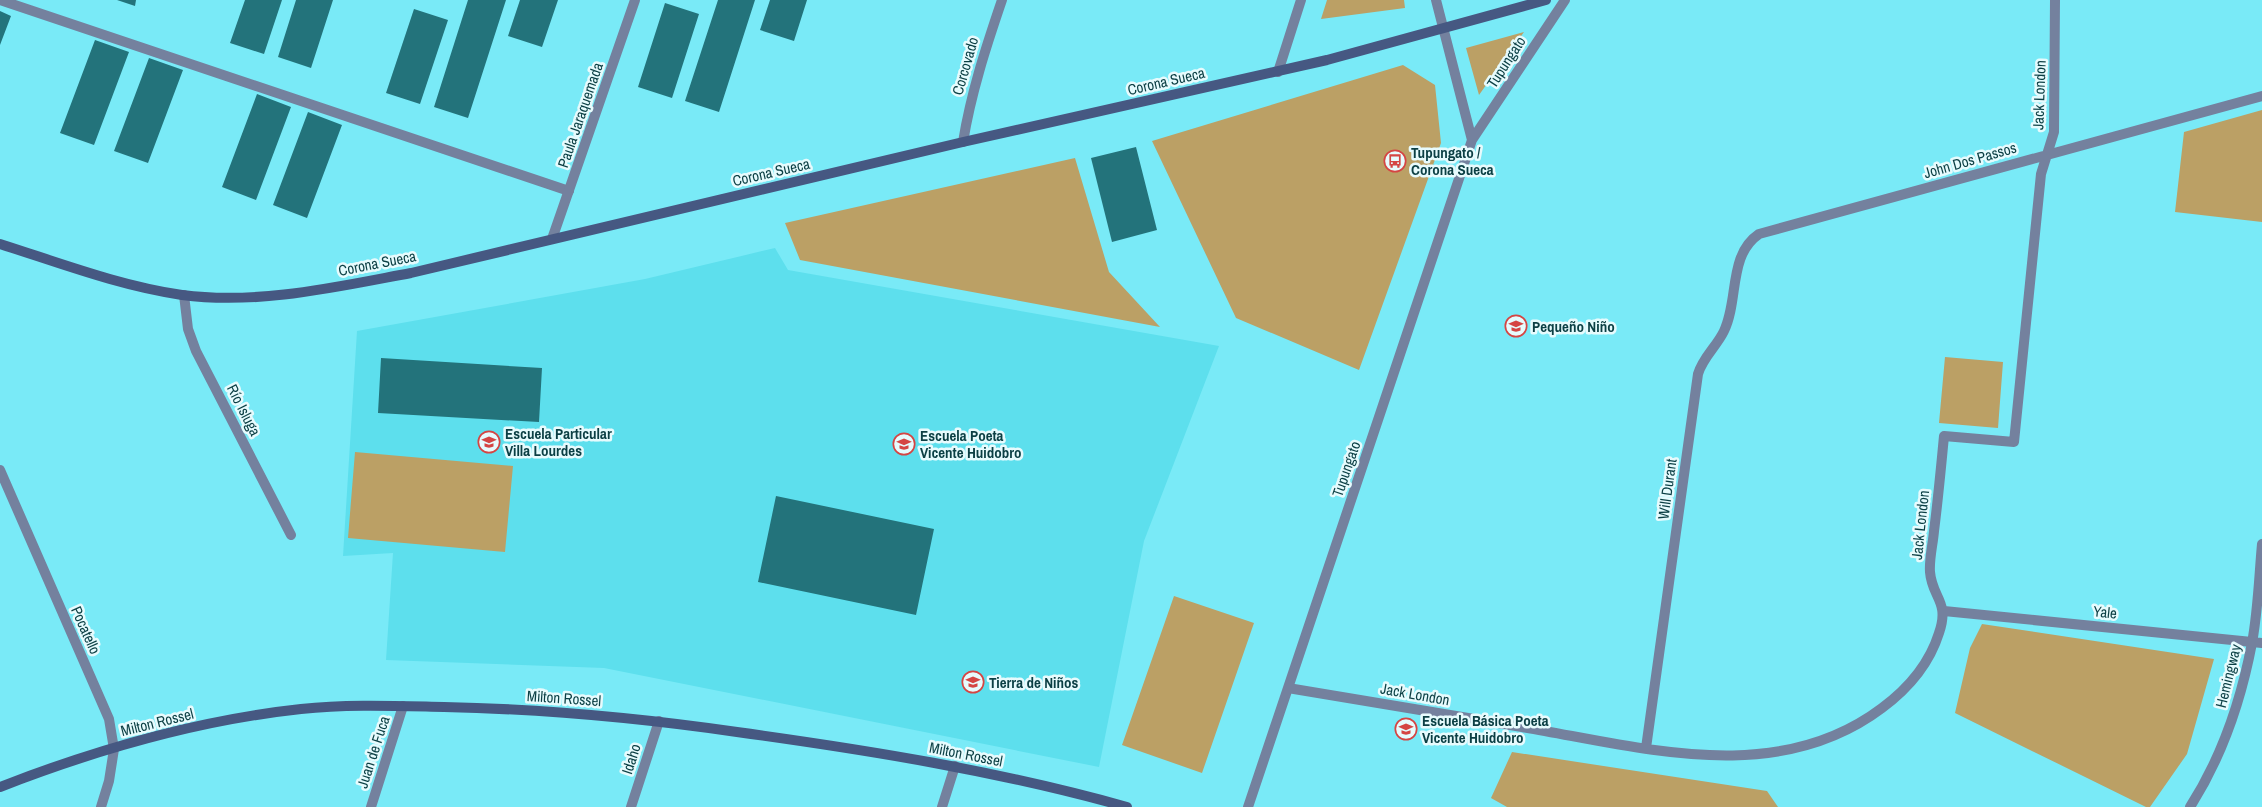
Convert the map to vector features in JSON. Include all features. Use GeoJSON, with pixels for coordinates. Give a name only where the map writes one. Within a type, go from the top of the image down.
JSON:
{"type":"FeatureCollection","features":[{"type":"Feature","properties":{"kind":"street"},"geometry":{"type":"LineString","coordinates":[[0,0],[569,190]]}},
{"type":"Feature","properties":{"kind":"street","name":"Paula Jaraquemada"},"geometry":{"type":"LineString","coordinates":[[552,239],[635,0]]}},
{"type":"Feature","properties":{"kind":"street","name":"Corcovado"},"geometry":{"type":"LineString","coordinates":[[963,142],[974,88],[1002,0]]}},
{"type":"Feature","properties":{"kind":"street"},"geometry":{"type":"LineString","coordinates":[[1278,72],[1301,0]]}},
{"type":"Feature","properties":{"kind":"street"},"geometry":{"type":"LineString","coordinates":[[1436,0],[1472,140]]}},
{"type":"Feature","properties":{"kind":"street","name":"Corona Sueca"},"geometry":{"type":"LineString","coordinates":[[0,244],[105,278],[184,295],[232,297],[281,295],[332,288],[411,273],[963,142],[1278,72],[1546,0]]}},
{"type":"Feature","properties":{"kind":"street","name":"Tupungato"},"geometry":{"type":"LineString","coordinates":[[1248,807],[1472,140],[1565,0]]}},
{"type":"Feature","properties":{"kind":"street","name":"Jack London"},"geometry":{"type":"LineString","coordinates":[[1288,688],[1646,748],[1713,756],[1741,757],[1799,748],[1852,727],[1888,704],[1913,681],[1925,663],[1939,633],[1944,611],[1930,573],[1944,436],[2014,442],[2041,174],[2054,132],[2055,0]]}},
{"type":"Feature","properties":{"kind":"street","name":"John Dos Passos"},"geometry":{"type":"LineString","coordinates":[[1747,244],[1759,234],[2048,153],[2262,96]]}},
{"type":"Feature","properties":{"kind":"street","name":"Will Durant"},"geometry":{"type":"LineString","coordinates":[[1646,748],[1698,374],[1700,365],[1724,331],[1730,312],[1740,259],[1747,244]]}},
{"type":"Feature","properties":{"kind":"street","name":"Río Isluga"},"geometry":{"type":"LineString","coordinates":[[184,295],[188,329],[196,351],[291,535]]}},
{"type":"Feature","properties":{"kind":"street","name":"Pocatello"},"geometry":{"type":"LineString","coordinates":[[0,470],[109,719],[114,749],[109,781],[101,807]]}},
{"type":"Feature","properties":{"kind":"street","name":"Hemingway"},"geometry":{"type":"LineString","coordinates":[[2190,807],[2216,761],[2227,734],[2257,642],[2262,544]]}},
{"type":"Feature","properties":{"kind":"street","name":"Yale"},"geometry":{"type":"LineString","coordinates":[[1944,611],[2257,642]]}},
{"type":"Feature","properties":{"kind":"street","name":"Milton Rossel"},"geometry":{"type":"LineString","coordinates":[[0,787],[114,749],[184,730],[300,709],[403,706],[535,710],[659,721],[832,745],[955,766],[1026,781],[1127,807]]}},
{"type":"Feature","properties":{"kind":"street","name":"Juan de Fuca"},"geometry":{"type":"LineString","coordinates":[[371,807],[403,706]]}},
{"type":"Feature","properties":{"kind":"street","name":"Idaho"},"geometry":{"type":"LineString","coordinates":[[631,807],[659,721]]}},
{"type":"Feature","properties":{"kind":"street"},"geometry":{"type":"LineString","coordinates":[[942,807],[955,766]]}},
{"type":"Feature","properties":{"kind":"shaded area"},"geometry":{"type":"Polygon","coordinates":[[[1327,0],[1404,0],[1405,8],[1321,19],[1327,0]]]}},
{"type":"Feature","properties":{"kind":"shaded area"},"geometry":{"type":"Polygon","coordinates":[[[1524,32],[1479,95],[1466,48],[1524,32]]]}},
{"type":"Feature","properties":{"kind":"shaded area"},"geometry":{"type":"Polygon","coordinates":[[[1403,65],[1435,85],[1441,143],[1359,370],[1236,318],[1152,141],[1403,65]]]}},
{"type":"Feature","properties":{"kind":"shaded area"},"geometry":{"type":"Polygon","coordinates":[[[2262,110],[2262,222],[2175,212],[2184,132],[2262,110]]]}},
{"type":"Feature","properties":{"kind":"shaded area"},"geometry":{"type":"Polygon","coordinates":[[[1075,158],[1109,272],[1160,327],[800,260],[785,223],[1075,158]]]}},
{"type":"Feature","properties":{"kind":"shaded area","name":"Escuela Poeta Vicente Huidobro"},"geometry":{"type":"Polygon","coordinates":[[[775,248],[788,270],[1219,346],[1144,541],[1099,767],[604,668],[386,660],[393,553],[343,556],[357,331],[645,279],[775,248]]]}},
{"type":"Feature","properties":{"kind":"shaded area"},"geometry":{"type":"Polygon","coordinates":[[[1945,357],[2003,362],[1998,428],[1939,423],[1945,357]]]}},
{"type":"Feature","properties":{"kind":"shaded area"},"geometry":{"type":"Polygon","coordinates":[[[355,452],[513,466],[505,552],[348,538],[355,452]]]}},
{"type":"Feature","properties":{"kind":"shaded area"},"geometry":{"type":"Polygon","coordinates":[[[1174,596],[1254,623],[1202,773],[1122,745],[1174,596]]]}},
{"type":"Feature","properties":{"kind":"shaded area"},"geometry":{"type":"Polygon","coordinates":[[[1982,624],[2214,659],[2187,754],[2150,807],[2146,807],[1955,713],[1970,648],[1982,624]]]}},
{"type":"Feature","properties":{"kind":"shaded area"},"geometry":{"type":"Polygon","coordinates":[[[1512,752],[1767,791],[1778,807],[1507,807],[1491,798],[1512,752]]]}},
{"type":"Feature","properties":{"kind":"building"},"geometry":{"type":"Polygon","coordinates":[[[117,0],[136,0],[135,6],[117,0]]]}},
{"type":"Feature","properties":{"kind":"building"},"geometry":{"type":"Polygon","coordinates":[[[245,0],[282,0],[264,54],[230,43],[245,0]]]}},
{"type":"Feature","properties":{"kind":"building"},"geometry":{"type":"Polygon","coordinates":[[[296,0],[333,0],[311,68],[278,57],[296,0]]]}},
{"type":"Feature","properties":{"kind":"building"},"geometry":{"type":"Polygon","coordinates":[[[468,0],[506,0],[468,118],[434,107],[468,0]]]}},
{"type":"Feature","properties":{"kind":"building"},"geometry":{"type":"Polygon","coordinates":[[[520,0],[558,0],[542,47],[508,36],[520,0]]]}},
{"type":"Feature","properties":{"kind":"building"},"geometry":{"type":"Polygon","coordinates":[[[718,0],[755,0],[719,112],[685,101],[718,0]]]}},
{"type":"Feature","properties":{"kind":"building"},"geometry":{"type":"Polygon","coordinates":[[[770,0],[807,0],[794,41],[760,30],[770,0]]]}},
{"type":"Feature","properties":{"kind":"building"},"geometry":{"type":"Polygon","coordinates":[[[665,3],[699,14],[672,98],[638,87],[665,3]]]}},
{"type":"Feature","properties":{"kind":"building"},"geometry":{"type":"Polygon","coordinates":[[[414,9],[448,20],[420,104],[386,93],[414,9]]]}},
{"type":"Feature","properties":{"kind":"building"},"geometry":{"type":"Polygon","coordinates":[[[0,11],[11,16],[0,45],[0,11]]]}},
{"type":"Feature","properties":{"kind":"building"},"geometry":{"type":"Polygon","coordinates":[[[95,40],[129,52],[94,145],[60,133],[95,40]]]}},
{"type":"Feature","properties":{"kind":"building"},"geometry":{"type":"Polygon","coordinates":[[[149,58],[183,70],[148,163],[114,151],[149,58]]]}},
{"type":"Feature","properties":{"kind":"building"},"geometry":{"type":"Polygon","coordinates":[[[257,94],[291,107],[256,200],[222,187],[257,94]]]}},
{"type":"Feature","properties":{"kind":"building"},"geometry":{"type":"Polygon","coordinates":[[[308,112],[342,125],[307,218],[273,205],[308,112]]]}},
{"type":"Feature","properties":{"kind":"building"},"geometry":{"type":"Polygon","coordinates":[[[1136,147],[1157,230],[1112,242],[1091,158],[1136,147]]]}},
{"type":"Feature","properties":{"kind":"building"},"geometry":{"type":"Polygon","coordinates":[[[381,358],[542,368],[539,422],[378,413],[381,358]]]}},
{"type":"Feature","properties":{"kind":"building"},"geometry":{"type":"Polygon","coordinates":[[[776,496],[934,529],[916,615],[758,582],[776,496]]]}},
{"type":"Feature","properties":{"kind":"place","name":"Tupungato / Corona Sueca"},"geometry":{"type":"Point","coordinates":[1395,161]}},
{"type":"Feature","properties":{"kind":"place","name":"Pequeño Niño"},"geometry":{"type":"Point","coordinates":[1516,326]}},
{"type":"Feature","properties":{"kind":"place","name":"Escuela Particular Villa Lourdes"},"geometry":{"type":"Point","coordinates":[489,442]}},
{"type":"Feature","properties":{"kind":"place","name":"Escuela Poeta Vicente Huidobro"},"geometry":{"type":"Point","coordinates":[904,444]}},
{"type":"Feature","properties":{"kind":"place","name":"Tierra de Niños"},"geometry":{"type":"Point","coordinates":[973,682]}},
{"type":"Feature","properties":{"kind":"place","name":"Escuela Básica Poeta Vicente Huidobro"},"geometry":{"type":"Point","coordinates":[1406,729]}}]}
